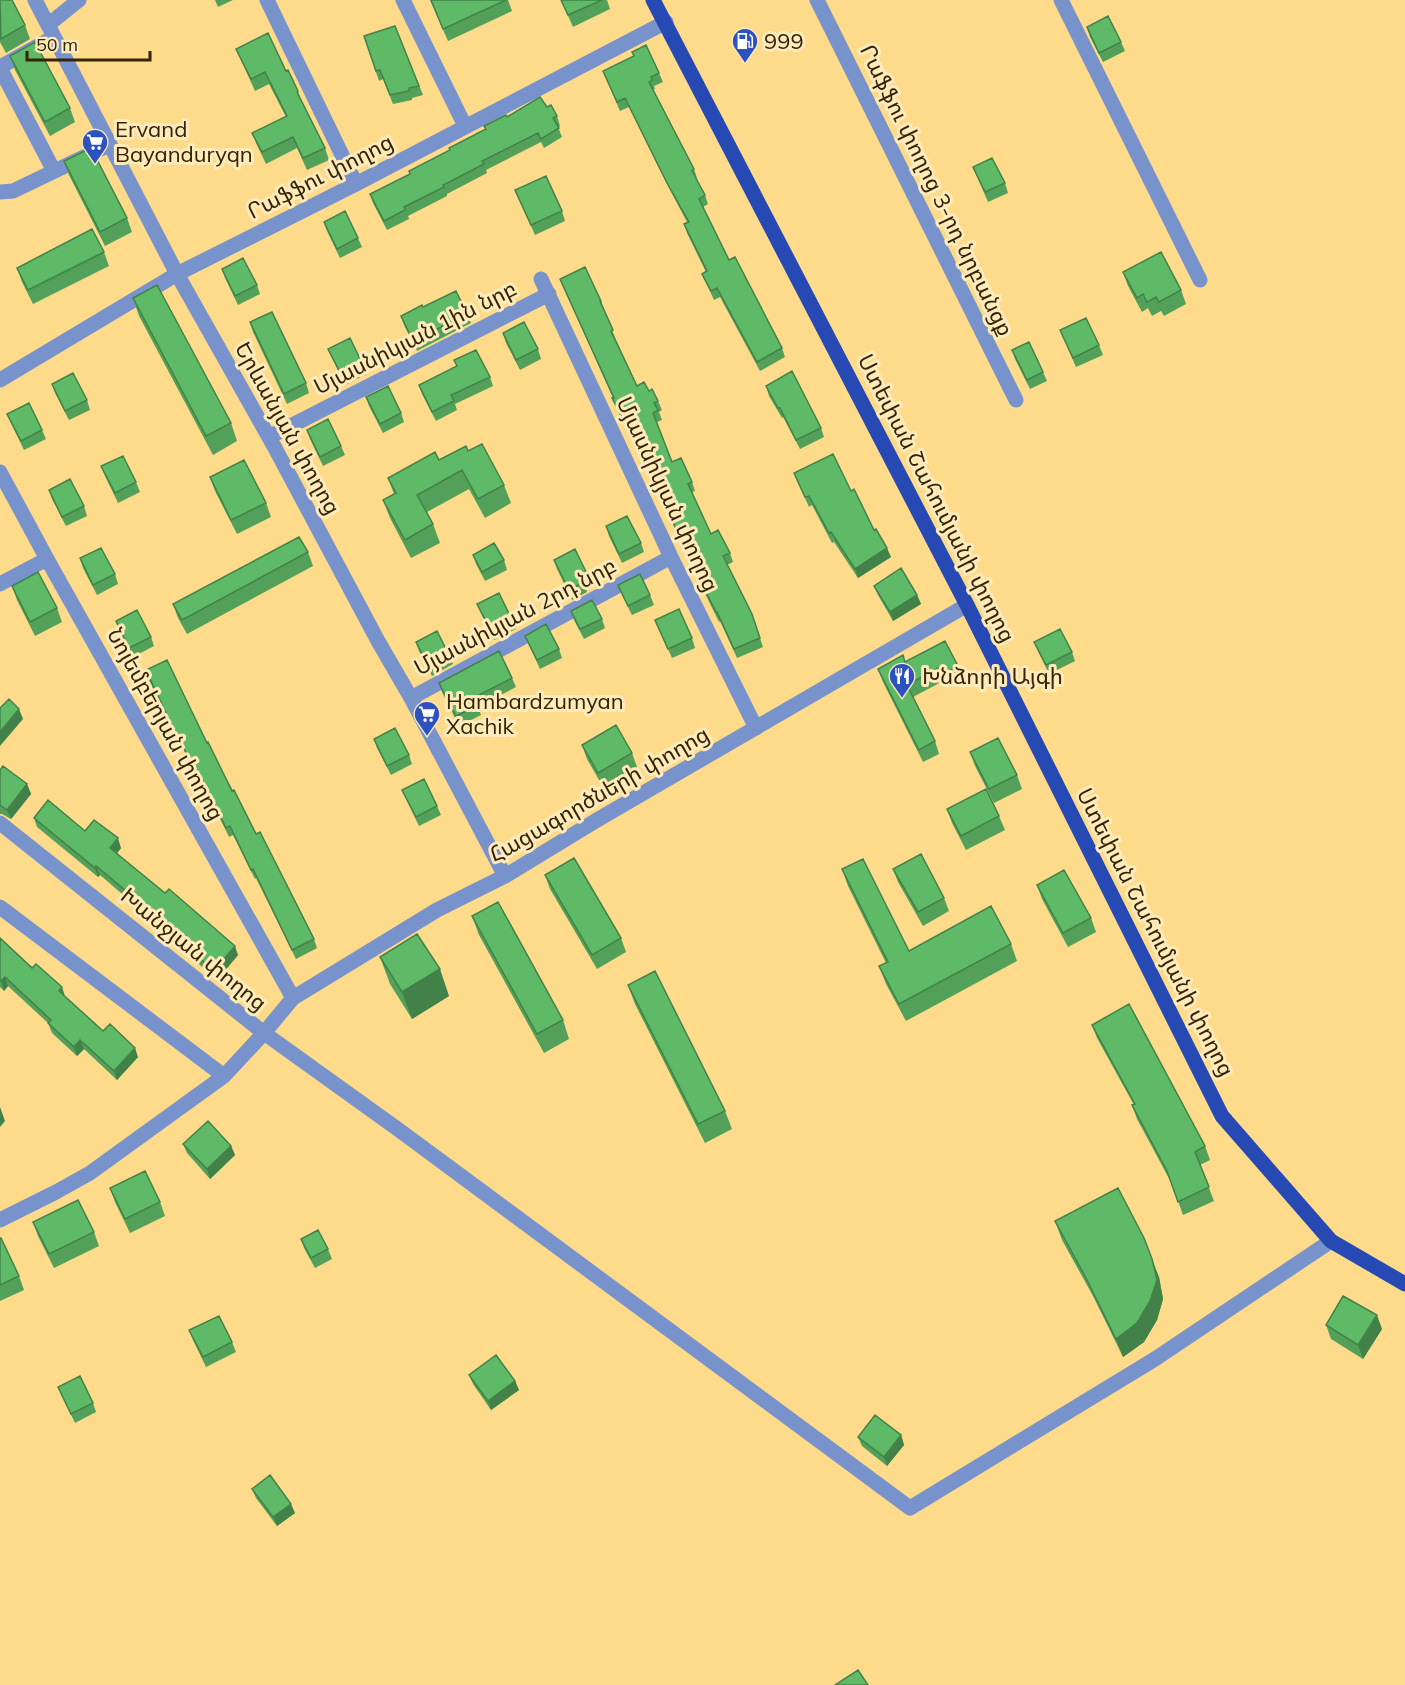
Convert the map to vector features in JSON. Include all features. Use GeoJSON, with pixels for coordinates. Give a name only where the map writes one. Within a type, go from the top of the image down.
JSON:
{"type":"FeatureCollection","features":[{"type":"Feature","properties":{"kind":"main road","name":"Ստեփան Շահումյանի փողոց"},"geometry":{"type":"LineString","coordinates":[[653,0],[967,605],[1222,1116],[1331,1241],[1405,1284]]}},
{"type":"Feature","properties":{"kind":"street","name":"Երևանյան փողոց"},"geometry":{"type":"LineString","coordinates":[[35,0],[177,274],[269,437],[506,876]]}},
{"type":"Feature","properties":{"kind":"street"},"geometry":{"type":"LineString","coordinates":[[54,171],[0,68],[51,31],[79,0]]}},
{"type":"Feature","properties":{"kind":"street"},"geometry":{"type":"LineString","coordinates":[[267,0],[356,184]]}},
{"type":"Feature","properties":{"kind":"street"},"geometry":{"type":"LineString","coordinates":[[404,0],[465,126]]}},
{"type":"Feature","properties":{"kind":"street","name":"Րաֆֆու փողոց 3-րդ նրբանցք"},"geometry":{"type":"LineString","coordinates":[[817,0],[1016,400]]}},
{"type":"Feature","properties":{"kind":"street"},"geometry":{"type":"LineString","coordinates":[[1061,0],[1200,280]]}},
{"type":"Feature","properties":{"kind":"street","name":"Րաֆֆու փողոց"},"geometry":{"type":"LineString","coordinates":[[0,380],[177,274],[356,184],[666,22]]}},
{"type":"Feature","properties":{"kind":"street"},"geometry":{"type":"LineString","coordinates":[[0,192],[13,191],[109,145]]}},
{"type":"Feature","properties":{"kind":"street","name":"Մյասնիկյան փողոց"},"geometry":{"type":"LineString","coordinates":[[542,279],[671,557],[756,728]]}},
{"type":"Feature","properties":{"kind":"street","name":"Մյասնիկյան 1ին նրբ"},"geometry":{"type":"LineString","coordinates":[[269,437],[549,294]]}},
{"type":"Feature","properties":{"kind":"street","name":"Նոյեմբերյան փողոց"},"geometry":{"type":"LineString","coordinates":[[0,472],[293,998]]}},
{"type":"Feature","properties":{"kind":"street","name":"Մյասնիկյան 2րդ նրբ"},"geometry":{"type":"LineString","coordinates":[[411,698],[671,557]]}},
{"type":"Feature","properties":{"kind":"street"},"geometry":{"type":"LineString","coordinates":[[0,584],[47,560]]}},
{"type":"Feature","properties":{"kind":"street","name":"Հացագործների փողոց"},"geometry":{"type":"LineString","coordinates":[[264,1033],[293,998],[437,910],[506,876],[597,820],[967,605]]}},
{"type":"Feature","properties":{"kind":"street","name":"Խանջյան փողոց"},"geometry":{"type":"LineString","coordinates":[[0,823],[264,1033],[224,1076]]}},
{"type":"Feature","properties":{"kind":"street"},"geometry":{"type":"LineString","coordinates":[[0,907],[224,1076],[90,1173],[0,1220]]}},
{"type":"Feature","properties":{"kind":"street"},"geometry":{"type":"LineString","coordinates":[[264,1033],[399,1130],[910,1508],[1155,1359],[1331,1241]]}},
{"type":"Feature","properties":{"kind":"building"},"geometry":{"type":"Polygon","coordinates":[[[0,0],[12,0],[25,25],[1,39],[0,0]]]}},
{"type":"Feature","properties":{"kind":"building"},"geometry":{"type":"Polygon","coordinates":[[[431,0],[506,0],[443,29],[431,0]]]}},
{"type":"Feature","properties":{"kind":"building"},"geometry":{"type":"Polygon","coordinates":[[[561,0],[602,0],[568,15],[561,0]]]}},
{"type":"Feature","properties":{"kind":"building"},"geometry":{"type":"Polygon","coordinates":[[[1108,16],[1121,42],[1099,53],[1087,27],[1108,16]]]}},
{"type":"Feature","properties":{"kind":"building"},"geometry":{"type":"Polygon","coordinates":[[[395,26],[419,86],[409,88],[409,91],[390,95],[380,70],[376,71],[364,36],[395,26]]]}},
{"type":"Feature","properties":{"kind":"building"},"geometry":{"type":"Polygon","coordinates":[[[268,33],[325,148],[303,158],[293,137],[262,152],[252,133],[287,116],[265,72],[251,79],[236,49],[268,33]]]}},
{"type":"Feature","properties":{"kind":"building"},"geometry":{"type":"Polygon","coordinates":[[[35,42],[70,108],[45,122],[10,56],[35,42]]]}},
{"type":"Feature","properties":{"kind":"building"},"geometry":{"type":"Polygon","coordinates":[[[646,45],[659,73],[651,77],[652,80],[649,82],[694,169],[692,171],[705,195],[699,199],[729,260],[735,257],[782,348],[757,362],[717,288],[711,291],[702,274],[707,271],[684,224],[689,222],[625,98],[617,102],[603,71],[634,56],[632,52],[646,45]]]}},
{"type":"Feature","properties":{"kind":"building"},"geometry":{"type":"Polygon","coordinates":[[[540,97],[547,107],[551,105],[557,116],[553,118],[559,128],[541,139],[538,133],[482,161],[484,164],[404,207],[405,210],[384,221],[370,194],[410,174],[409,171],[486,129],[484,126],[506,115],[507,117],[540,97]]]}},
{"type":"Feature","properties":{"kind":"building"},"geometry":{"type":"Polygon","coordinates":[[[91,148],[127,218],[100,232],[64,161],[91,148]]]}},
{"type":"Feature","properties":{"kind":"building"},"geometry":{"type":"Polygon","coordinates":[[[992,158],[1005,183],[985,192],[973,167],[992,158]]]}},
{"type":"Feature","properties":{"kind":"building"},"geometry":{"type":"Polygon","coordinates":[[[546,176],[562,211],[531,225],[515,190],[546,176]]]}},
{"type":"Feature","properties":{"kind":"building"},"geometry":{"type":"Polygon","coordinates":[[[345,211],[358,238],[337,249],[324,222],[345,211]]]}},
{"type":"Feature","properties":{"kind":"building"},"geometry":{"type":"Polygon","coordinates":[[[92,229],[104,252],[28,290],[17,268],[92,229]]]}},
{"type":"Feature","properties":{"kind":"building"},"geometry":{"type":"Polygon","coordinates":[[[1161,252],[1181,290],[1159,302],[1156,297],[1147,302],[1143,294],[1137,298],[1123,272],[1161,252]]]}},
{"type":"Feature","properties":{"kind":"building"},"geometry":{"type":"Polygon","coordinates":[[[243,258],[257,285],[235,296],[222,269],[243,258]]]}},
{"type":"Feature","properties":{"kind":"building"},"geometry":{"type":"Polygon","coordinates":[[[585,267],[613,330],[611,331],[637,386],[644,382],[649,391],[652,389],[658,401],[654,403],[658,410],[653,413],[672,462],[681,458],[692,482],[688,484],[711,534],[718,530],[730,553],[723,556],[752,614],[760,638],[734,649],[646,467],[627,419],[624,420],[612,398],[614,398],[560,279],[585,267]]]}},
{"type":"Feature","properties":{"kind":"building"},"geometry":{"type":"Polygon","coordinates":[[[157,285],[231,423],[206,436],[133,298],[157,285]]]}},
{"type":"Feature","properties":{"kind":"building"},"geometry":{"type":"Polygon","coordinates":[[[456,291],[467,314],[413,341],[401,316],[456,291]]]}},
{"type":"Feature","properties":{"kind":"building"},"geometry":{"type":"Polygon","coordinates":[[[272,312],[306,383],[284,394],[250,322],[272,312]]]}},
{"type":"Feature","properties":{"kind":"building"},"geometry":{"type":"Polygon","coordinates":[[[1086,318],[1099,345],[1073,358],[1060,330],[1086,318]]]}},
{"type":"Feature","properties":{"kind":"building"},"geometry":{"type":"Polygon","coordinates":[[[524,322],[538,349],[516,360],[503,333],[524,322]]]}},
{"type":"Feature","properties":{"kind":"building"},"geometry":{"type":"Polygon","coordinates":[[[350,338],[363,365],[342,376],[328,349],[350,338]]]}},
{"type":"Feature","properties":{"kind":"building"},"geometry":{"type":"Polygon","coordinates":[[[1029,342],[1043,372],[1027,380],[1012,350],[1029,342]]]}},
{"type":"Feature","properties":{"kind":"building"},"geometry":{"type":"Polygon","coordinates":[[[476,350],[490,377],[451,395],[454,401],[432,412],[419,385],[457,366],[454,360],[476,350]]]}},
{"type":"Feature","properties":{"kind":"building"},"geometry":{"type":"Polygon","coordinates":[[[792,371],[821,428],[796,440],[766,386],[792,371]]]}},
{"type":"Feature","properties":{"kind":"building"},"geometry":{"type":"Polygon","coordinates":[[[73,373],[87,400],[65,411],[52,384],[73,373]]]}},
{"type":"Feature","properties":{"kind":"building"},"geometry":{"type":"Polygon","coordinates":[[[388,386],[401,413],[380,424],[366,397],[388,386]]]}},
{"type":"Feature","properties":{"kind":"building"},"geometry":{"type":"Polygon","coordinates":[[[29,403],[42,430],[21,441],[7,414],[29,403]]]}},
{"type":"Feature","properties":{"kind":"building"},"geometry":{"type":"Polygon","coordinates":[[[328,419],[341,446],[320,457],[307,430],[328,419]]]}},
{"type":"Feature","properties":{"kind":"building"},"geometry":{"type":"Polygon","coordinates":[[[482,444],[504,485],[478,499],[462,470],[417,495],[433,524],[405,540],[383,500],[396,493],[388,478],[435,452],[439,460],[466,446],[468,451],[482,444]]]}},
{"type":"Feature","properties":{"kind":"building"},"geometry":{"type":"Polygon","coordinates":[[[833,454],[851,491],[854,489],[874,530],[876,529],[887,548],[855,569],[831,532],[829,533],[809,496],[805,497],[794,473],[833,454]]]}},
{"type":"Feature","properties":{"kind":"building"},"geometry":{"type":"Polygon","coordinates":[[[123,456],[136,482],[115,493],[101,466],[123,456]]]}},
{"type":"Feature","properties":{"kind":"building"},"geometry":{"type":"Polygon","coordinates":[[[244,460],[266,503],[231,520],[210,477],[244,460]]]}},
{"type":"Feature","properties":{"kind":"building"},"geometry":{"type":"Polygon","coordinates":[[[70,479],[84,506],[62,517],[49,490],[70,479]]]}},
{"type":"Feature","properties":{"kind":"building"},"geometry":{"type":"Polygon","coordinates":[[[627,516],[641,543],[619,554],[606,526],[627,516]]]}},
{"type":"Feature","properties":{"kind":"building"},"geometry":{"type":"Polygon","coordinates":[[[299,537],[308,552],[182,620],[173,604],[299,537]]]}},
{"type":"Feature","properties":{"kind":"building"},"geometry":{"type":"Polygon","coordinates":[[[494,543],[504,560],[482,572],[473,555],[494,543]]]}},
{"type":"Feature","properties":{"kind":"building"},"geometry":{"type":"Polygon","coordinates":[[[101,548],[115,574],[93,585],[80,558],[101,548]]]}},
{"type":"Feature","properties":{"kind":"building"},"geometry":{"type":"Polygon","coordinates":[[[575,549],[588,576],[582,579],[584,582],[569,590],[554,560],[575,549]]]}},
{"type":"Feature","properties":{"kind":"building"},"geometry":{"type":"Polygon","coordinates":[[[901,568],[917,595],[890,612],[874,586],[901,568]]]}},
{"type":"Feature","properties":{"kind":"building"},"geometry":{"type":"Polygon","coordinates":[[[38,572],[57,608],[30,622],[12,586],[38,572]]]}},
{"type":"Feature","properties":{"kind":"building"},"geometry":{"type":"Polygon","coordinates":[[[640,574],[650,595],[628,606],[618,585],[640,574]]]}},
{"type":"Feature","properties":{"kind":"building"},"geometry":{"type":"Polygon","coordinates":[[[499,593],[512,620],[491,631],[477,604],[499,593]]]}},
{"type":"Feature","properties":{"kind":"building"},"geometry":{"type":"Polygon","coordinates":[[[592,600],[602,619],[580,629],[571,611],[592,600]]]}},
{"type":"Feature","properties":{"kind":"building"},"geometry":{"type":"Polygon","coordinates":[[[679,609],[692,638],[668,649],[655,620],[679,609]]]}},
{"type":"Feature","properties":{"kind":"building"},"geometry":{"type":"Polygon","coordinates":[[[137,610],[151,637],[129,648],[116,621],[137,610]]]}},
{"type":"Feature","properties":{"kind":"building"},"geometry":{"type":"Polygon","coordinates":[[[546,624],[559,649],[537,660],[525,636],[546,624]]]}},
{"type":"Feature","properties":{"kind":"building"},"geometry":{"type":"Polygon","coordinates":[[[1060,629],[1072,652],[1046,665],[1034,642],[1060,629]]]}},
{"type":"Feature","properties":{"kind":"building"},"geometry":{"type":"Polygon","coordinates":[[[437,631],[449,655],[428,666],[416,642],[437,631]]]}},
{"type":"Feature","properties":{"kind":"building"},"geometry":{"type":"Polygon","coordinates":[[[945,641],[958,666],[944,674],[940,667],[907,685],[935,741],[919,750],[878,669],[903,655],[905,662],[945,641]]]}},
{"type":"Feature","properties":{"kind":"building"},"geometry":{"type":"Polygon","coordinates":[[[499,651],[512,678],[473,698],[477,706],[456,716],[439,683],[499,651]]]}},
{"type":"Feature","properties":{"kind":"building"},"geometry":{"type":"Polygon","coordinates":[[[167,660],[232,791],[234,790],[256,834],[260,832],[314,939],[292,950],[230,826],[226,828],[202,779],[200,780],[178,739],[146,670],[167,660]]]}},
{"type":"Feature","properties":{"kind":"building"},"geometry":{"type":"Polygon","coordinates":[[[9,699],[19,709],[0,732],[0,708],[9,699]]]}},
{"type":"Feature","properties":{"kind":"building"},"geometry":{"type":"Polygon","coordinates":[[[616,725],[632,753],[598,773],[582,745],[616,725]]]}},
{"type":"Feature","properties":{"kind":"building"},"geometry":{"type":"Polygon","coordinates":[[[395,728],[409,755],[387,766],[374,739],[395,728]]]}},
{"type":"Feature","properties":{"kind":"building"},"geometry":{"type":"Polygon","coordinates":[[[998,738],[1017,775],[989,789],[970,752],[998,738]]]}},
{"type":"Feature","properties":{"kind":"building"},"geometry":{"type":"Polygon","coordinates":[[[3,766],[27,784],[7,810],[0,805],[0,770],[3,766]]]}},
{"type":"Feature","properties":{"kind":"building"},"geometry":{"type":"Polygon","coordinates":[[[424,779],[437,806],[416,817],[402,790],[424,779]]]}},
{"type":"Feature","properties":{"kind":"building"},"geometry":{"type":"Polygon","coordinates":[[[986,789],[999,816],[961,836],[947,809],[986,789]]]}},
{"type":"Feature","properties":{"kind":"building"},"geometry":{"type":"Polygon","coordinates":[[[48,800],[85,831],[94,820],[118,838],[110,848],[165,893],[169,889],[235,946],[214,971],[148,913],[150,911],[34,818],[48,800]]]}},
{"type":"Feature","properties":{"kind":"building"},"geometry":{"type":"Polygon","coordinates":[[[921,854],[944,898],[918,912],[893,869],[921,854]]]}},
{"type":"Feature","properties":{"kind":"building"},"geometry":{"type":"Polygon","coordinates":[[[574,858],[621,938],[592,955],[545,875],[574,858]]]}},
{"type":"Feature","properties":{"kind":"building"},"geometry":{"type":"Polygon","coordinates":[[[863,859],[909,951],[991,906],[1011,944],[899,1004],[879,966],[888,962],[842,869],[863,859]]]}},
{"type":"Feature","properties":{"kind":"building"},"geometry":{"type":"Polygon","coordinates":[[[1064,870],[1091,918],[1063,933],[1037,885],[1064,870]]]}},
{"type":"Feature","properties":{"kind":"building"},"geometry":{"type":"Polygon","coordinates":[[[498,902],[563,1020],[537,1034],[472,916],[498,902]]]}},
{"type":"Feature","properties":{"kind":"building"},"geometry":{"type":"Polygon","coordinates":[[[417,934],[440,969],[402,992],[380,957],[417,934]]]}},
{"type":"Feature","properties":{"kind":"building"},"geometry":{"type":"Polygon","coordinates":[[[0,938],[32,968],[36,964],[62,987],[59,991],[103,1031],[110,1024],[135,1048],[114,1071],[80,1040],[74,1047],[48,1023],[51,1020],[5,977],[0,981],[0,938]]]}},
{"type":"Feature","properties":{"kind":"building"},"geometry":{"type":"Polygon","coordinates":[[[655,971],[725,1111],[698,1124],[628,985],[655,971]]]}},
{"type":"Feature","properties":{"kind":"building"},"geometry":{"type":"Polygon","coordinates":[[[1129,1004],[1205,1146],[1195,1152],[1209,1187],[1178,1202],[1167,1171],[1132,1105],[1135,1104],[1092,1025],[1129,1004]]]}},
{"type":"Feature","properties":{"kind":"building"},"geometry":{"type":"Polygon","coordinates":[[[208,1121],[231,1146],[207,1169],[183,1144],[208,1121]]]}},
{"type":"Feature","properties":{"kind":"building"},"geometry":{"type":"Polygon","coordinates":[[[145,1171],[160,1202],[125,1219],[110,1188],[145,1171]]]}},
{"type":"Feature","properties":{"kind":"building"},"geometry":{"type":"Polygon","coordinates":[[[1118,1188],[1144,1238],[1157,1280],[1150,1301],[1137,1323],[1116,1339],[1055,1221],[1118,1188]]]}},
{"type":"Feature","properties":{"kind":"building"},"geometry":{"type":"Polygon","coordinates":[[[78,1200],[94,1232],[49,1254],[33,1222],[78,1200]]]}},
{"type":"Feature","properties":{"kind":"building"},"geometry":{"type":"Polygon","coordinates":[[[318,1230],[328,1249],[311,1258],[301,1239],[318,1230]]]}},
{"type":"Feature","properties":{"kind":"building"},"geometry":{"type":"Polygon","coordinates":[[[0,1238],[19,1276],[0,1285],[0,1238]]]}},
{"type":"Feature","properties":{"kind":"building"},"geometry":{"type":"Polygon","coordinates":[[[1343,1296],[1377,1315],[1358,1345],[1326,1325],[1343,1296]]]}},
{"type":"Feature","properties":{"kind":"building"},"geometry":{"type":"Polygon","coordinates":[[[219,1316],[232,1342],[203,1357],[189,1330],[219,1316]]]}},
{"type":"Feature","properties":{"kind":"building"},"geometry":{"type":"Polygon","coordinates":[[[496,1355],[515,1381],[488,1401],[469,1375],[496,1355]]]}},
{"type":"Feature","properties":{"kind":"building"},"geometry":{"type":"Polygon","coordinates":[[[80,1376],[93,1403],[71,1414],[58,1387],[80,1376]]]}},
{"type":"Feature","properties":{"kind":"building"},"geometry":{"type":"Polygon","coordinates":[[[875,1415],[901,1435],[884,1457],[858,1437],[875,1415]]]}},
{"type":"Feature","properties":{"kind":"building"},"geometry":{"type":"Polygon","coordinates":[[[270,1475],[291,1504],[273,1517],[252,1489],[270,1475]]]}},
{"type":"Feature","properties":{"kind":"building"},"geometry":{"type":"Polygon","coordinates":[[[858,1670],[868,1685],[835,1685],[858,1670]]]}},
{"type":"Feature","properties":{"kind":"place","name":"999"},"geometry":{"type":"Point","coordinates":[745,64]}},
{"type":"Feature","properties":{"kind":"place","name":"Ervand Bayanduryqn"},"geometry":{"type":"Point","coordinates":[95,165]}},
{"type":"Feature","properties":{"kind":"place","name":"Խնձորի Այգի"},"geometry":{"type":"Point","coordinates":[902,699]}},
{"type":"Feature","properties":{"kind":"place","name":"Hambardzumyan Xachik"},"geometry":{"type":"Point","coordinates":[427,737]}}]}
